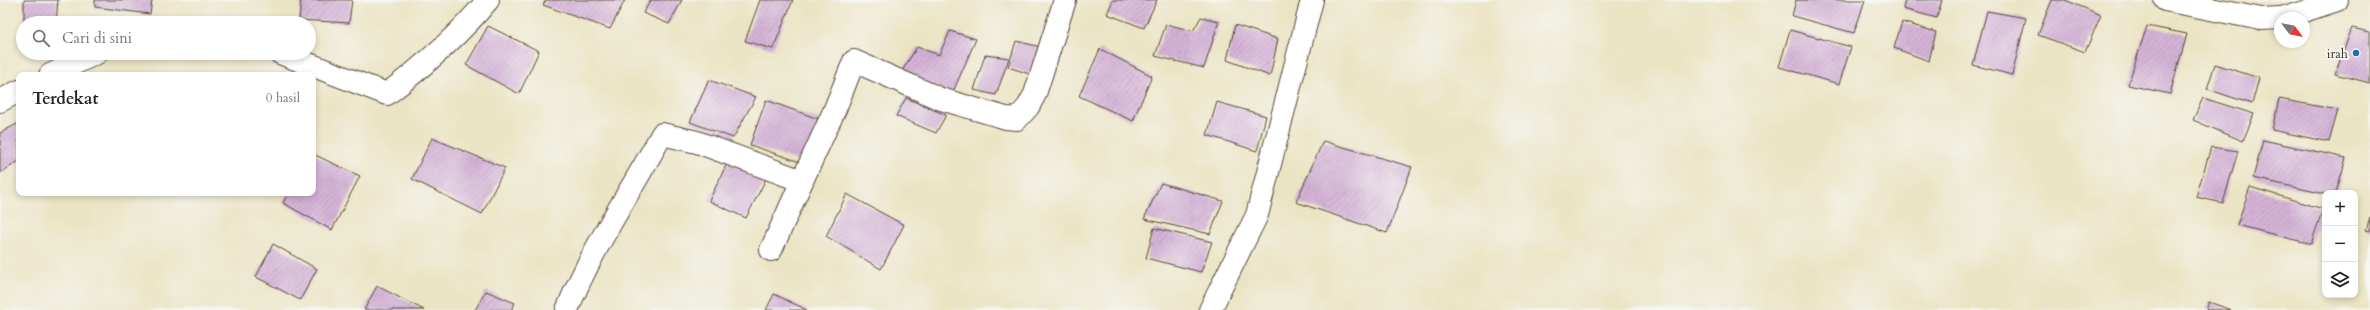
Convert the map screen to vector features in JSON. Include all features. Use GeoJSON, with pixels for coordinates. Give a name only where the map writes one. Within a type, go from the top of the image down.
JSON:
{"type":"FeatureCollection","features":[{"type":"Feature","properties":{"kind":"street"},"geometry":{"type":"LineString","coordinates":[[298,60],[387,94],[429,62],[472,20],[488,0]]}},
{"type":"Feature","properties":{"kind":"street"},"geometry":{"type":"LineString","coordinates":[[771,250],[835,108],[854,61],[941,99],[971,110],[1017,119],[1028,108],[1035,94],[1065,0]]}},
{"type":"Feature","properties":{"kind":"street"},"geometry":{"type":"LineString","coordinates":[[1210,310],[1257,215],[1312,0]]}},
{"type":"Feature","properties":{"kind":"street"},"geometry":{"type":"LineString","coordinates":[[2165,0],[2261,19],[2274,18]]}},
{"type":"Feature","properties":{"kind":"street"},"geometry":{"type":"LineString","coordinates":[[2300,12],[2337,0]]}},
{"type":"Feature","properties":{"kind":"street"},"geometry":{"type":"LineString","coordinates":[[56,72],[82,60]]}},
{"type":"Feature","properties":{"kind":"street"},"geometry":{"type":"LineString","coordinates":[[0,101],[16,93]]}},
{"type":"Feature","properties":{"kind":"street"},"geometry":{"type":"LineString","coordinates":[[567,310],[596,248],[625,201],[662,134],[697,142],[802,181]]}},
{"type":"Feature","properties":{"kind":"building"},"geometry":{"type":"Polygon","coordinates":[[[24,0],[58,0],[57,16],[24,16],[24,0]]]}},
{"type":"Feature","properties":{"kind":"building"},"geometry":{"type":"Polygon","coordinates":[[[95,0],[152,0],[150,14],[95,7],[95,0]]]}},
{"type":"Feature","properties":{"kind":"building"},"geometry":{"type":"Polygon","coordinates":[[[301,0],[352,0],[349,23],[316,21],[316,16],[299,16],[301,0]]]}},
{"type":"Feature","properties":{"kind":"building"},"geometry":{"type":"Polygon","coordinates":[[[546,0],[625,0],[610,29],[543,5],[546,0]]]}},
{"type":"Feature","properties":{"kind":"building"},"geometry":{"type":"Polygon","coordinates":[[[651,0],[682,0],[669,24],[643,13],[651,0]]]}},
{"type":"Feature","properties":{"kind":"building"},"geometry":{"type":"Polygon","coordinates":[[[760,0],[793,0],[773,49],[745,41],[760,0]]]}},
{"type":"Feature","properties":{"kind":"building"},"geometry":{"type":"Polygon","coordinates":[[[1113,0],[1157,0],[1144,28],[1107,14],[1113,0]]]}},
{"type":"Feature","properties":{"kind":"building"},"geometry":{"type":"Polygon","coordinates":[[[1796,0],[1865,0],[1854,33],[1792,16],[1796,0]]]}},
{"type":"Feature","properties":{"kind":"building"},"geometry":{"type":"Polygon","coordinates":[[[1905,0],[1942,0],[1937,18],[1903,9],[1905,0]]]}},
{"type":"Feature","properties":{"kind":"building"},"geometry":{"type":"Polygon","coordinates":[[[2052,0],[2065,0],[2101,15],[2085,52],[2038,35],[2052,0]]]}},
{"type":"Feature","properties":{"kind":"building"},"geometry":{"type":"Polygon","coordinates":[[[1987,11],[2026,18],[2012,75],[1973,65],[1987,11]]]}},
{"type":"Feature","properties":{"kind":"building"},"geometry":{"type":"Polygon","coordinates":[[[1201,17],[1219,21],[1204,68],[1155,56],[1166,24],[1193,31],[1201,17]]]}},
{"type":"Feature","properties":{"kind":"building"},"geometry":{"type":"Polygon","coordinates":[[[1902,22],[1936,32],[1929,61],[1894,48],[1902,22]]]}},
{"type":"Feature","properties":{"kind":"building"},"geometry":{"type":"Polygon","coordinates":[[[1235,25],[1278,39],[1270,76],[1227,60],[1235,25]]]}},
{"type":"Feature","properties":{"kind":"building"},"geometry":{"type":"Polygon","coordinates":[[[488,26],[539,51],[519,94],[466,65],[488,26]]]}},
{"type":"Feature","properties":{"kind":"building"},"geometry":{"type":"Polygon","coordinates":[[[2147,26],[2187,34],[2170,94],[2128,85],[2147,26]]]}},
{"type":"Feature","properties":{"kind":"building","name":"irah"},"geometry":{"type":"Polygon","coordinates":[[[2352,28],[2370,32],[2370,83],[2335,74],[2352,28]]]}},
{"type":"Feature","properties":{"kind":"building"},"geometry":{"type":"Polygon","coordinates":[[[1790,30],[1851,47],[1839,84],[1779,67],[1790,30]]]}},
{"type":"Feature","properties":{"kind":"building"},"geometry":{"type":"Polygon","coordinates":[[[950,31],[976,39],[952,94],[902,71],[917,47],[939,55],[950,31]]]}},
{"type":"Feature","properties":{"kind":"building"},"geometry":{"type":"Polygon","coordinates":[[[1016,41],[1049,49],[1039,77],[1008,67],[1016,41]]]}},
{"type":"Feature","properties":{"kind":"building"},"geometry":{"type":"Polygon","coordinates":[[[1100,49],[1152,76],[1133,121],[1079,96],[1100,49]]]}},
{"type":"Feature","properties":{"kind":"building"},"geometry":{"type":"Polygon","coordinates":[[[985,55],[1009,58],[996,95],[974,90],[985,55]]]}},
{"type":"Feature","properties":{"kind":"building"},"geometry":{"type":"Polygon","coordinates":[[[2215,64],[2259,78],[2252,104],[2207,89],[2215,64]]]}},
{"type":"Feature","properties":{"kind":"building"},"geometry":{"type":"Polygon","coordinates":[[[709,80],[756,97],[733,138],[690,122],[709,80]]]}},
{"type":"Feature","properties":{"kind":"building"},"geometry":{"type":"Polygon","coordinates":[[[906,98],[946,115],[936,133],[896,116],[906,98]]]}},
{"type":"Feature","properties":{"kind":"building"},"geometry":{"type":"Polygon","coordinates":[[[2203,98],[2254,114],[2243,141],[2193,120],[2203,98]]]}},
{"type":"Feature","properties":{"kind":"building"},"geometry":{"type":"Polygon","coordinates":[[[2279,99],[2338,110],[2329,142],[2272,130],[2279,99]]]}},
{"type":"Feature","properties":{"kind":"building"},"geometry":{"type":"Polygon","coordinates":[[[766,100],[821,120],[803,163],[750,145],[766,100]]]}},
{"type":"Feature","properties":{"kind":"building"},"geometry":{"type":"Polygon","coordinates":[[[1217,102],[1266,116],[1257,151],[1207,135],[1217,102]]]}},
{"type":"Feature","properties":{"kind":"building"},"geometry":{"type":"Polygon","coordinates":[[[16,125],[16,163],[0,173],[0,133],[16,125]]]}},
{"type":"Feature","properties":{"kind":"building"},"geometry":{"type":"Polygon","coordinates":[[[432,138],[505,168],[482,214],[412,179],[432,138]]]}},
{"type":"Feature","properties":{"kind":"building"},"geometry":{"type":"Polygon","coordinates":[[[2263,140],[2346,158],[2337,190],[2322,190],[2322,193],[2253,178],[2263,140]]]}},
{"type":"Feature","properties":{"kind":"building"},"geometry":{"type":"Polygon","coordinates":[[[1323,141],[1412,167],[1387,233],[1296,202],[1323,141]]]}},
{"type":"Feature","properties":{"kind":"building"},"geometry":{"type":"Polygon","coordinates":[[[2211,147],[2238,151],[2223,203],[2196,197],[2211,147]]]}},
{"type":"Feature","properties":{"kind":"building"},"geometry":{"type":"Polygon","coordinates":[[[316,155],[360,176],[332,230],[283,203],[286,196],[316,196],[316,155]]]}},
{"type":"Feature","properties":{"kind":"building"},"geometry":{"type":"Polygon","coordinates":[[[729,159],[767,177],[746,218],[709,201],[729,159]]]}},
{"type":"Feature","properties":{"kind":"building"},"geometry":{"type":"Polygon","coordinates":[[[1161,183],[1223,201],[1210,234],[1144,219],[1161,183]]]}},
{"type":"Feature","properties":{"kind":"building"},"geometry":{"type":"Polygon","coordinates":[[[2250,187],[2322,209],[2311,244],[2237,225],[2250,187]]]}},
{"type":"Feature","properties":{"kind":"building"},"geometry":{"type":"Polygon","coordinates":[[[847,194],[904,225],[881,269],[826,236],[847,194]]]}},
{"type":"Feature","properties":{"kind":"building"},"geometry":{"type":"Polygon","coordinates":[[[2370,217],[2370,231],[2366,230],[2370,217]]]}},
{"type":"Feature","properties":{"kind":"building"},"geometry":{"type":"Polygon","coordinates":[[[1154,228],[1212,242],[1201,272],[1146,258],[1154,228]]]}},
{"type":"Feature","properties":{"kind":"building"},"geometry":{"type":"Polygon","coordinates":[[[273,244],[317,269],[300,300],[256,277],[273,244]]]}},
{"type":"Feature","properties":{"kind":"building"},"geometry":{"type":"Polygon","coordinates":[[[377,286],[424,310],[364,310],[377,286]]]}},
{"type":"Feature","properties":{"kind":"building"},"geometry":{"type":"Polygon","coordinates":[[[486,291],[515,303],[511,310],[475,310],[486,291]]]}},
{"type":"Feature","properties":{"kind":"building"},"geometry":{"type":"Polygon","coordinates":[[[774,294],[807,310],[766,310],[774,294]]]}},
{"type":"Feature","properties":{"kind":"building"},"geometry":{"type":"Polygon","coordinates":[[[2209,302],[2231,310],[2206,310],[2209,302]]]}},
{"type":"Feature","properties":{"kind":"place","name":"irah"},"geometry":{"type":"Point","coordinates":[2356,53]}}]}
